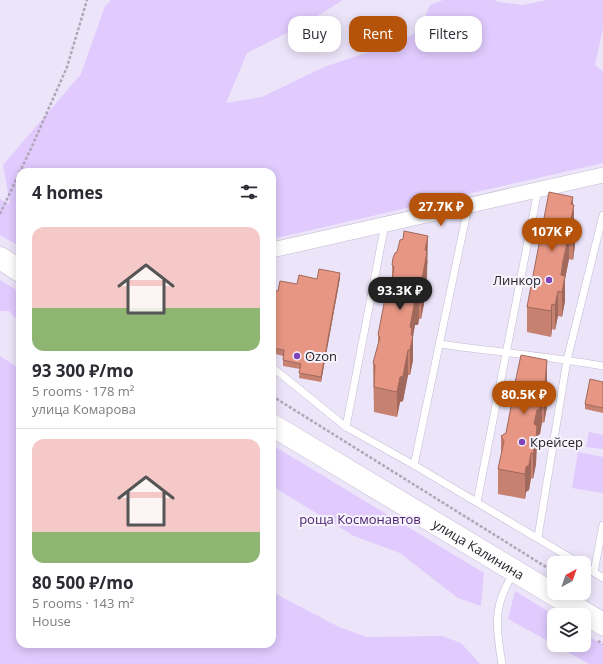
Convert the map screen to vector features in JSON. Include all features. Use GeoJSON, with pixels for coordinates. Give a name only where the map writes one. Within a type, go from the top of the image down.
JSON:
{"type":"FeatureCollection","features":[{"type":"Feature","properties":{"kind":"main road"},"geometry":{"type":"LineString","coordinates":[[0,258],[16,268]]}},
{"type":"Feature","properties":{"kind":"main road","name":"улица Калинина"},"geometry":{"type":"LineString","coordinates":[[276,427],[603,624]]}},
{"type":"Feature","properties":{"kind":"street"},"geometry":{"type":"LineString","coordinates":[[276,249],[468,207],[603,175]]}},
{"type":"Feature","properties":{"kind":"lane"},"geometry":{"type":"LineString","coordinates":[[477,502],[504,354],[538,190]]}},
{"type":"Feature","properties":{"kind":"lane"},"geometry":{"type":"LineString","coordinates":[[414,465],[468,207]]}},
{"type":"Feature","properties":{"kind":"lane"},"geometry":{"type":"LineString","coordinates":[[538,537],[568,360],[603,215]]}},
{"type":"Feature","properties":{"kind":"lane"},"geometry":{"type":"LineString","coordinates":[[346,427],[385,224]]}},
{"type":"Feature","properties":{"kind":"lane"},"geometry":{"type":"LineString","coordinates":[[440,344],[504,354],[568,360],[603,366]]}},
{"type":"Feature","properties":{"kind":"lane"},"geometry":{"type":"LineString","coordinates":[[276,370],[346,427],[538,537],[568,556]]}},
{"type":"Feature","properties":{"kind":"lane"},"geometry":{"type":"LineString","coordinates":[[594,572],[603,525]]}},
{"type":"Feature","properties":{"kind":"lane"},"geometry":{"type":"LineString","coordinates":[[591,570],[603,578]]}},
{"type":"Feature","properties":{"kind":"lane"},"geometry":{"type":"LineString","coordinates":[[502,664],[496,630],[500,600],[505,586],[515,572]]}},
{"type":"Feature","properties":{"kind":"path"},"geometry":{"type":"LineString","coordinates":[[22,168],[67,66],[87,0]]}},
{"type":"Feature","properties":{"kind":"path"},"geometry":{"type":"LineString","coordinates":[[0,214],[16,180]]}},
{"type":"Feature","properties":{"kind":"path"},"geometry":{"type":"LineString","coordinates":[[276,398],[547,568]]}},
{"type":"Feature","properties":{"kind":"green space"},"geometry":{"type":"Polygon","coordinates":[[[111,0],[343,0],[318,16],[288,16],[288,32],[247,53],[226,103],[262,97],[324,67],[369,52],[407,52],[407,37],[415,34],[415,52],[482,52],[482,16],[426,16],[430,5],[443,0],[494,0],[498,2],[523,5],[547,0],[603,0],[603,28],[595,65],[603,72],[603,163],[276,238],[276,168],[16,168],[16,244],[0,235],[0,199],[10,204],[3,165],[81,74],[105,6],[111,0]]]}},
{"type":"Feature","properties":{"kind":"green space"},"geometry":{"type":"Polygon","coordinates":[[[0,280],[16,290],[16,318],[9,311],[0,311],[0,280]]]}},
{"type":"Feature","properties":{"kind":"green space"},"geometry":{"type":"Polygon","coordinates":[[[0,356],[16,366],[16,648],[276,648],[276,594],[339,627],[367,637],[442,636],[461,643],[480,664],[0,664],[0,356]]]}},
{"type":"Feature","properties":{"kind":"green space"},"geometry":{"type":"Polygon","coordinates":[[[589,432],[603,435],[603,449],[586,447],[589,432]]]}},
{"type":"Feature","properties":{"kind":"green space","name":"роща Космонавтов"},"geometry":{"type":"Polygon","coordinates":[[[276,447],[484,573],[481,606],[458,598],[400,553],[354,536],[276,488],[276,447]]]}},
{"type":"Feature","properties":{"kind":"green space"},"geometry":{"type":"Polygon","coordinates":[[[578,452],[603,457],[603,493],[572,488],[578,452]]]}},
{"type":"Feature","properties":{"kind":"green space"},"geometry":{"type":"Polygon","coordinates":[[[515,591],[547,611],[547,640],[508,619],[515,591]]]}},
{"type":"Feature","properties":{"kind":"green space"},"geometry":{"type":"Polygon","coordinates":[[[591,637],[603,645],[603,664],[589,664],[568,652],[591,652],[591,637]]]}},
{"type":"Feature","properties":{"kind":"building","name":"Линкор"},"geometry":{"type":"Polygon","coordinates":[[[549,192],[573,197],[571,204],[574,205],[571,219],[575,220],[573,235],[569,234],[563,261],[561,275],[565,276],[562,292],[558,291],[555,305],[552,304],[551,311],[527,307],[549,192]]]}},
{"type":"Feature","properties":{"kind":"building"},"geometry":{"type":"Polygon","coordinates":[[[404,231],[428,236],[425,250],[427,252],[422,279],[424,279],[421,294],[419,294],[418,300],[415,300],[410,327],[412,329],[411,335],[413,335],[410,350],[408,350],[403,376],[400,377],[397,392],[374,387],[375,365],[373,363],[380,337],[378,335],[387,288],[389,281],[392,280],[394,267],[392,265],[393,258],[397,252],[400,240],[403,239],[404,231]]]}},
{"type":"Feature","properties":{"kind":"building"},"geometry":{"type":"Polygon","coordinates":[[[319,269],[340,273],[321,377],[299,373],[301,364],[283,360],[284,350],[276,349],[276,291],[278,291],[280,281],[297,284],[299,275],[317,279],[319,269]]]}},
{"type":"Feature","properties":{"kind":"building","name":"Крейсер"},"geometry":{"type":"Polygon","coordinates":[[[521,355],[547,360],[545,382],[547,382],[540,409],[537,410],[534,424],[537,426],[533,454],[531,453],[529,465],[526,467],[525,474],[498,469],[504,441],[501,436],[506,433],[514,391],[511,386],[515,383],[521,355]]]}},
{"type":"Feature","properties":{"kind":"building"},"geometry":{"type":"Polygon","coordinates":[[[590,379],[603,382],[603,408],[585,404],[590,379]]]}},
{"type":"Feature","properties":{"kind":"place","name":"Линкор"},"geometry":{"type":"Point","coordinates":[549,280]}},
{"type":"Feature","properties":{"kind":"place","name":"Ozon"},"geometry":{"type":"Point","coordinates":[297,356]}},
{"type":"Feature","properties":{"kind":"place","name":"Крейсер"},"geometry":{"type":"Point","coordinates":[522,442]}}]}
